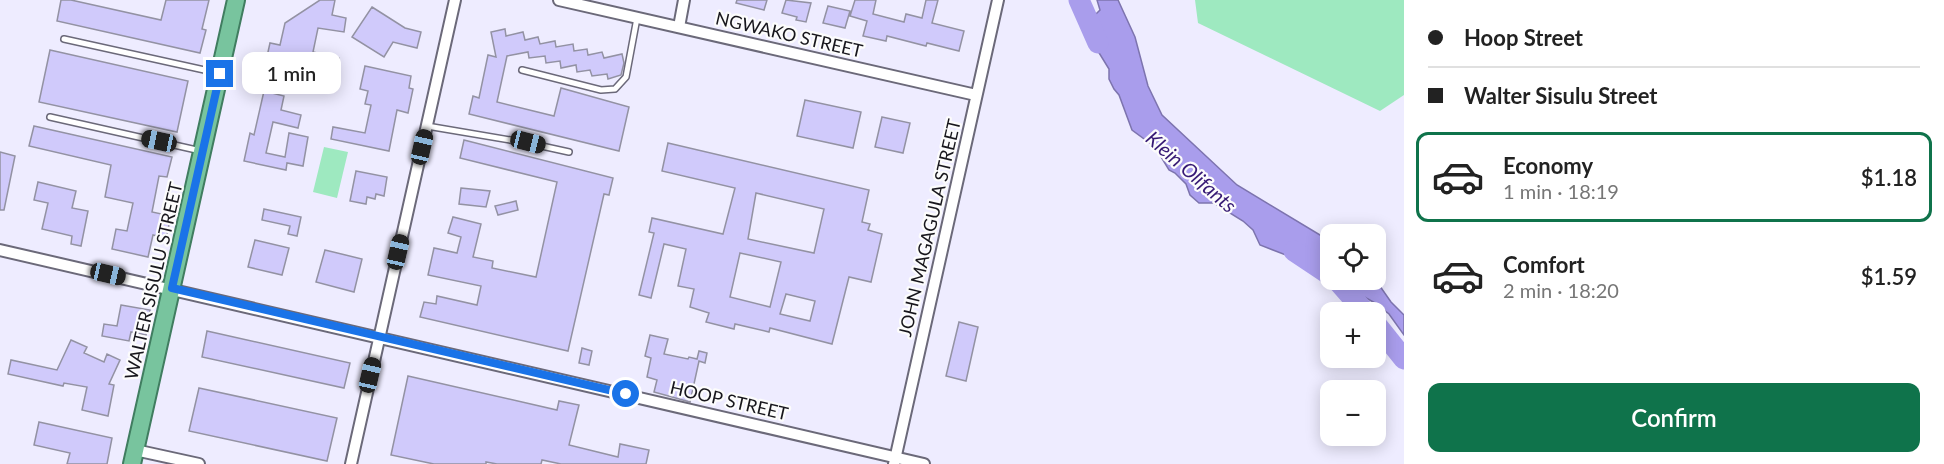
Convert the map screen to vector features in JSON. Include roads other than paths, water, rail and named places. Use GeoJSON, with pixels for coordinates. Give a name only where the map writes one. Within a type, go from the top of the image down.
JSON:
{"type":"FeatureCollection","features":[{"type":"Feature","properties":{"kind":"highway","name":"WALTER SISULU STREET"},"geometry":{"type":"LineString","coordinates":[[134,457],[236,0]]}},
{"type":"Feature","properties":{"kind":"street"},"geometry":{"type":"LineString","coordinates":[[351,464],[455,0]]}},
{"type":"Feature","properties":{"kind":"street","name":"NGWAKO STREET"},"geometry":{"type":"LineString","coordinates":[[559,0],[976,94]]}},
{"type":"Feature","properties":{"kind":"street"},"geometry":{"type":"LineString","coordinates":[[679,27],[684,0]]}},
{"type":"Feature","properties":{"kind":"street","name":"JOHN MAGAGULA STREET"},"geometry":{"type":"LineString","coordinates":[[895,460],[998,0]]}},
{"type":"Feature","properties":{"kind":"street","name":"HOOP STREET"},"geometry":{"type":"LineString","coordinates":[[0,250],[172,288],[895,460],[924,464]]}},
{"type":"Feature","properties":{"kind":"street"},"geometry":{"type":"LineString","coordinates":[[134,457],[199,464]]}},
{"type":"Feature","properties":{"kind":"lane"},"geometry":{"type":"LineString","coordinates":[[522,70],[602,90],[615,89],[626,77],[637,18]]}},
{"type":"Feature","properties":{"kind":"lane"},"geometry":{"type":"LineString","coordinates":[[64,39],[220,74]]}},
{"type":"Feature","properties":{"kind":"lane"},"geometry":{"type":"LineString","coordinates":[[50,117],[202,151]]}},
{"type":"Feature","properties":{"kind":"lane"},"geometry":{"type":"LineString","coordinates":[[427,126],[528,142],[569,152]]}},
{"type":"Feature","properties":{"kind":"water"},"geometry":{"type":"Polygon","coordinates":[[[1097,0],[1118,0],[1135,37],[1148,86],[1162,115],[1237,185],[1320,235],[1320,268],[1260,245],[1253,230],[1243,221],[1214,203],[1199,203],[1190,195],[1186,184],[1169,170],[1155,147],[1132,130],[1119,95],[1109,79],[1109,69],[1085,30],[1084,21],[1088,13],[1095,15],[1100,10],[1097,0]]]}},
{"type":"Feature","properties":{"kind":"water"},"geometry":{"type":"Polygon","coordinates":[[[1356,290],[1383,290],[1404,315],[1404,335],[1386,312],[1386,302],[1373,302],[1356,290]]]}},
{"type":"Feature","properties":{"kind":"waterway","name":"Klein Olifants"},"geometry":{"type":"LineString","coordinates":[[1079,0],[1098,43]]}},
{"type":"Feature","properties":{"kind":"waterway","name":"Klein Olifants"},"geometry":{"type":"LineString","coordinates":[[1294,251],[1320,268]]}},
{"type":"Feature","properties":{"kind":"waterway","name":"Klein Olifants"},"geometry":{"type":"LineString","coordinates":[[1346,290],[1356,302]]}},
{"type":"Feature","properties":{"kind":"waterway","name":"Klein Olifants"},"geometry":{"type":"LineString","coordinates":[[1386,336],[1404,359]]}}]}
